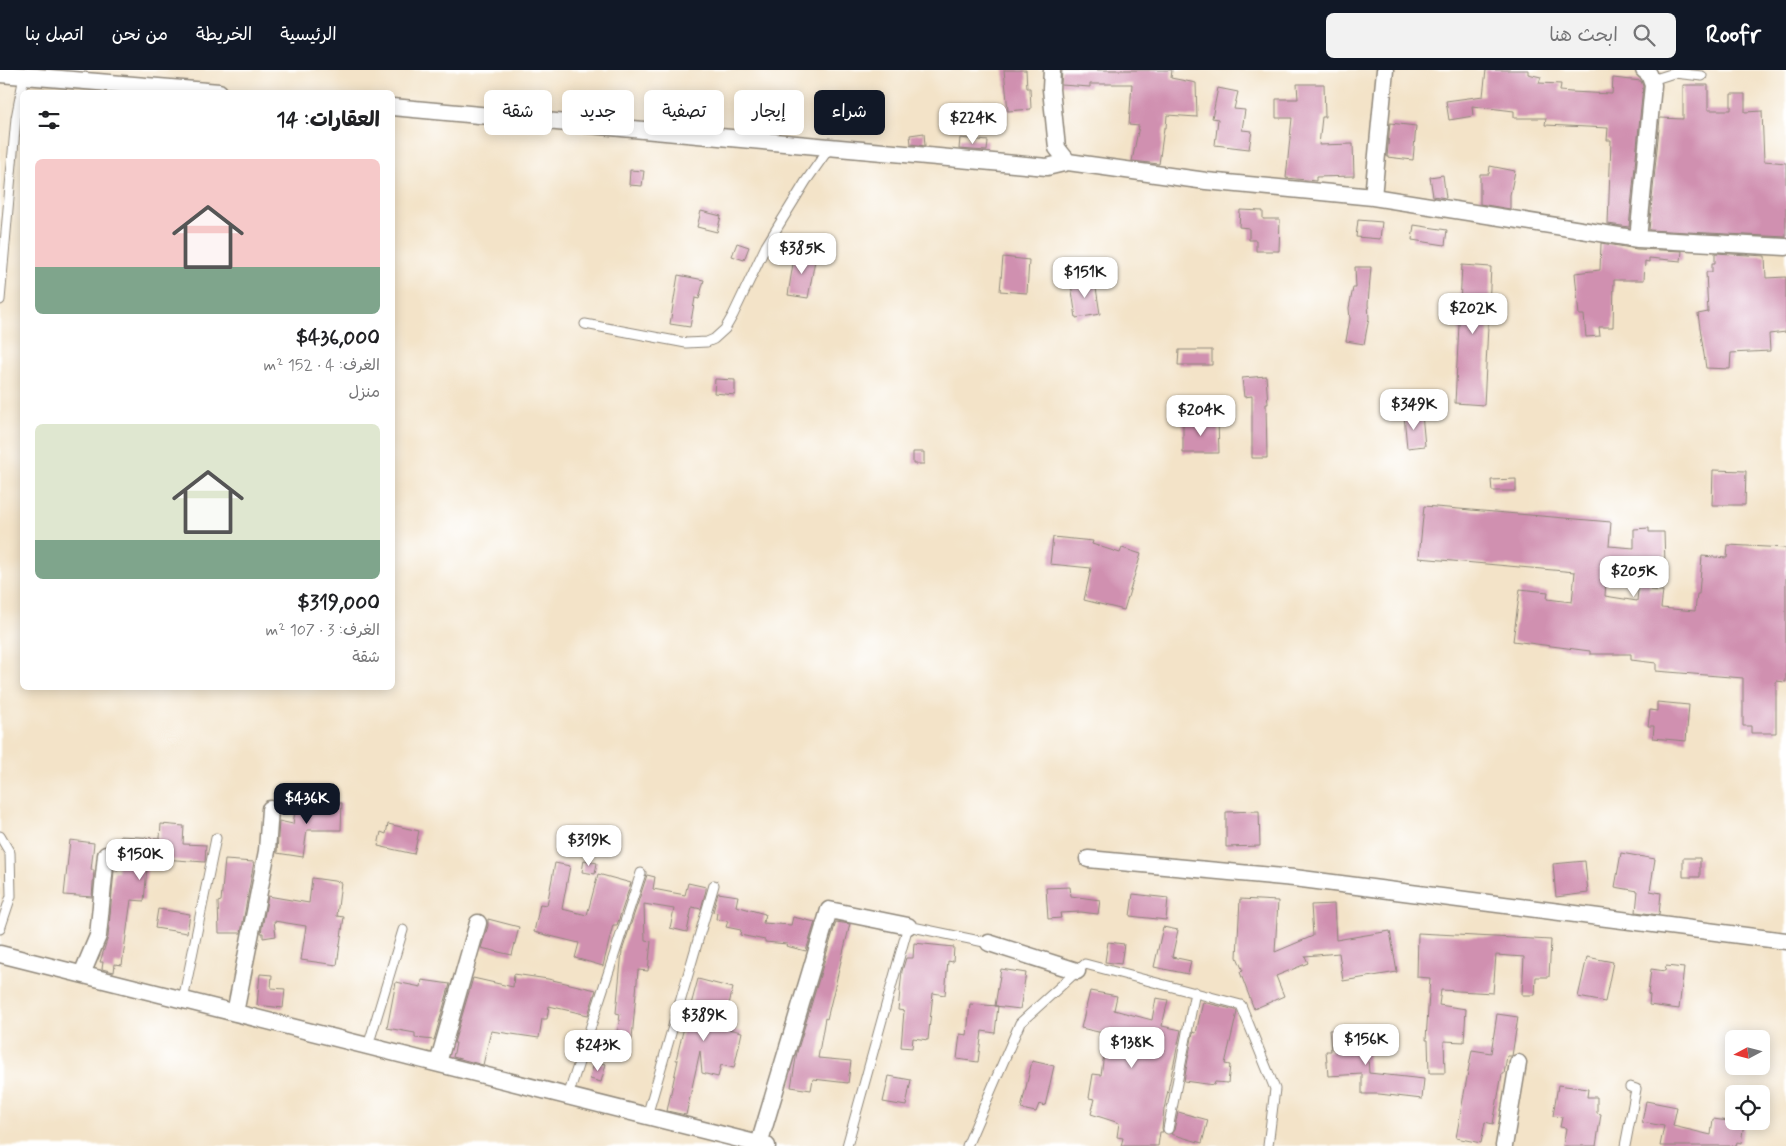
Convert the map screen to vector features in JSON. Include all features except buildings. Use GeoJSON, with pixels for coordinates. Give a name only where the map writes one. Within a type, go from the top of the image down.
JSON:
{"type":"FeatureCollection","features":[{"type":"Feature","properties":{"kind":"street"},"geometry":{"type":"LineString","coordinates":[[1052,70],[1051,89],[1056,148],[1068,162]]}},
{"type":"Feature","properties":{"kind":"street"},"geometry":{"type":"LineString","coordinates":[[1373,197],[1385,70]]}},
{"type":"Feature","properties":{"kind":"street"},"geometry":{"type":"LineString","coordinates":[[0,74],[195,90]]}},
{"type":"Feature","properties":{"kind":"street"},"geometry":{"type":"LineString","coordinates":[[1638,239],[1653,94],[1648,75]]}},
{"type":"Feature","properties":{"kind":"street"},"geometry":{"type":"LineString","coordinates":[[395,107],[1048,167],[1068,162],[1206,181],[1373,197],[1638,239],[1786,247]]}},
{"type":"Feature","properties":{"kind":"street"},"geometry":{"type":"LineString","coordinates":[[235,1013],[267,851],[270,809]]}},
{"type":"Feature","properties":{"kind":"street"},"geometry":{"type":"LineString","coordinates":[[82,974],[98,936],[106,855]]}},
{"type":"Feature","properties":{"kind":"street"},"geometry":{"type":"LineString","coordinates":[[1088,859],[1294,878],[1786,941]]}},
{"type":"Feature","properties":{"kind":"street"},"geometry":{"type":"LineString","coordinates":[[0,954],[763,1145],[829,910],[908,926]]}},
{"type":"Feature","properties":{"kind":"street"},"geometry":{"type":"LineString","coordinates":[[438,1063],[478,923]]}},
{"type":"Feature","properties":{"kind":"street"},"geometry":{"type":"LineString","coordinates":[[989,943],[1077,971]]}},
{"type":"Feature","properties":{"kind":"street"},"geometry":{"type":"LineString","coordinates":[[1504,1146],[1518,1063]]}},
{"type":"Feature","properties":{"kind":"lane"},"geometry":{"type":"LineString","coordinates":[[1648,75],[1702,76]]}},
{"type":"Feature","properties":{"kind":"lane"},"geometry":{"type":"LineString","coordinates":[[21,90],[24,76]]}},
{"type":"Feature","properties":{"kind":"lane"},"geometry":{"type":"LineString","coordinates":[[0,300],[16,118],[20,97]]}},
{"type":"Feature","properties":{"kind":"lane"},"geometry":{"type":"LineString","coordinates":[[585,324],[686,343],[707,342],[714,339],[725,329],[734,315],[766,246],[806,181],[830,147]]}},
{"type":"Feature","properties":{"kind":"lane"},"geometry":{"type":"LineString","coordinates":[[0,836],[10,853],[11,896],[0,929]]}},
{"type":"Feature","properties":{"kind":"lane"},"geometry":{"type":"LineString","coordinates":[[183,1000],[216,838]]}},
{"type":"Feature","properties":{"kind":"lane"},"geometry":{"type":"LineString","coordinates":[[568,1096],[641,874]]}},
{"type":"Feature","properties":{"kind":"lane"},"geometry":{"type":"LineString","coordinates":[[647,1116],[714,885]]}},
{"type":"Feature","properties":{"kind":"lane"},"geometry":{"type":"LineString","coordinates":[[846,1146],[908,926],[989,943]]}},
{"type":"Feature","properties":{"kind":"lane"},"geometry":{"type":"LineString","coordinates":[[368,1046],[403,930]]}},
{"type":"Feature","properties":{"kind":"lane"},"geometry":{"type":"LineString","coordinates":[[966,1146],[1020,1023],[1085,964],[1241,1005],[1275,1090],[1268,1146]]}},
{"type":"Feature","properties":{"kind":"lane"},"geometry":{"type":"LineString","coordinates":[[1168,1129],[1195,992]]}},
{"type":"Feature","properties":{"kind":"lane"},"geometry":{"type":"LineString","coordinates":[[1625,1146],[1636,1089],[1630,1087]]}}]}
